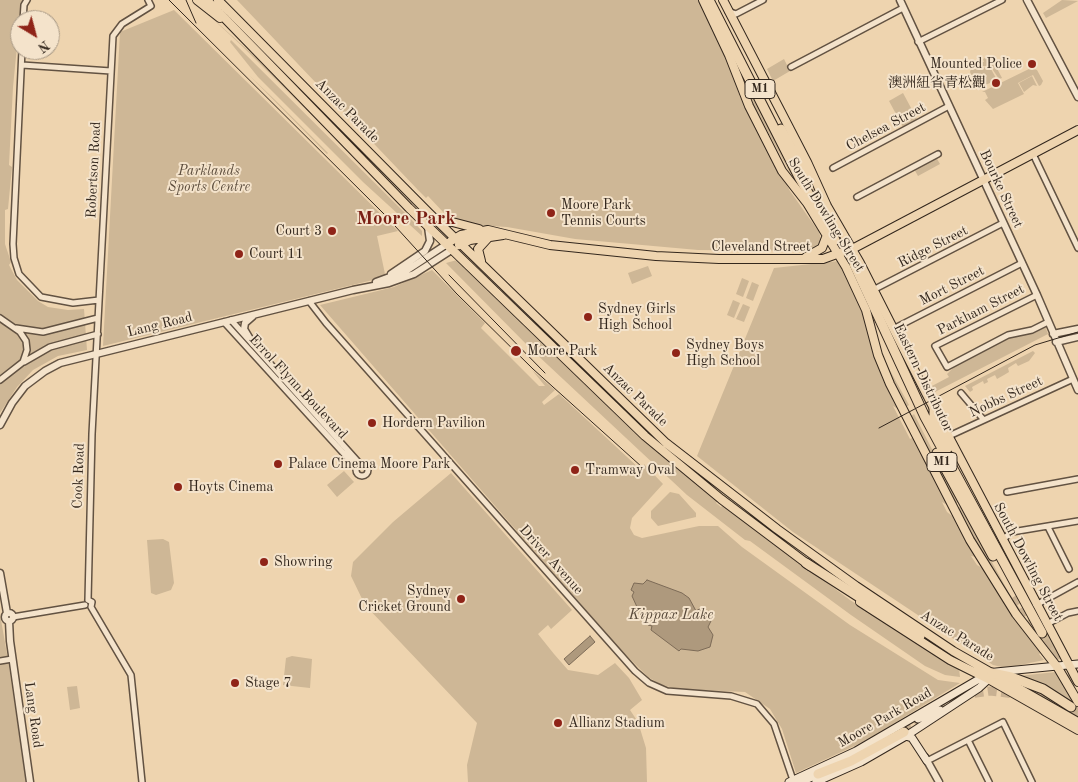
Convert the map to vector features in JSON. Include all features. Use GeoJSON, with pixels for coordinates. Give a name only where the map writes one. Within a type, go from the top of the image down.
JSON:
{"type":"FeatureCollection","features":[{"type":"Feature","properties":{"kind":"highway","name":"M1"},"geometry":{"type":"LineString","coordinates":[[708,0],[835,240]]}},
{"type":"Feature","properties":{"kind":"highway","name":"M1"},"geometry":{"type":"LineString","coordinates":[[714,0],[807,177]]}},
{"type":"Feature","properties":{"kind":"highway","name":"Eastern Distributor"},"geometry":{"type":"LineString","coordinates":[[854,264],[925,417],[981,521],[1044,629]]}},
{"type":"Feature","properties":{"kind":"highway","name":"Eastern Distributor"},"geometry":{"type":"LineString","coordinates":[[876,325],[958,495],[1015,596]]}},
{"type":"Feature","properties":{"kind":"highway","name":"M1"},"geometry":{"type":"LineString","coordinates":[[934,408],[934,416],[973,499],[981,521]]}},
{"type":"Feature","properties":{"kind":"highway"},"geometry":{"type":"LineString","coordinates":[[806,563],[920,636]]}},
{"type":"Feature","properties":{"kind":"highway"},"geometry":{"type":"LineString","coordinates":[[988,677],[1011,677],[1043,688],[1075,704]]}},
{"type":"Feature","properties":{"kind":"highway"},"geometry":{"type":"LineString","coordinates":[[816,779],[905,734]]}},
{"type":"Feature","properties":{"kind":"main road","name":"Anzac Parade"},"geometry":{"type":"LineString","coordinates":[[197,0],[229,25]]}},
{"type":"Feature","properties":{"kind":"main road","name":"Anzac Parade"},"geometry":{"type":"LineString","coordinates":[[207,0],[229,25],[428,226],[660,449],[721,499],[883,618],[950,660],[988,677]]}},
{"type":"Feature","properties":{"kind":"main road","name":"Anzac Parade"},"geometry":{"type":"LineString","coordinates":[[218,0],[429,213],[636,414],[717,484],[848,581],[953,651],[988,677]]}},
{"type":"Feature","properties":{"kind":"main road","name":"South Dowling Street"},"geometry":{"type":"LineString","coordinates":[[703,0],[729,55],[749,106],[782,172],[807,203],[827,235],[866,310],[878,355],[890,384],[970,540],[1016,614],[1058,668],[1075,704]]}},
{"type":"Feature","properties":{"kind":"main road","name":"South Dowling Street"},"geometry":{"type":"LineString","coordinates":[[723,0],[807,162],[827,206],[852,249],[1036,605],[1044,629],[1074,665],[1078,682]]}},
{"type":"Feature","properties":{"kind":"main road","name":"Cleveland Street"},"geometry":{"type":"LineString","coordinates":[[450,246],[458,241],[461,235],[488,234],[505,235],[550,244],[656,256],[719,260],[823,259],[852,249],[1078,130]]}},
{"type":"Feature","properties":{"kind":"main road"},"geometry":{"type":"LineString","coordinates":[[429,213],[444,221],[488,234],[478,249],[478,255],[483,264]]}},
{"type":"Feature","properties":{"kind":"main road"},"geometry":{"type":"LineString","coordinates":[[803,258],[820,250],[826,243],[827,235]]}},
{"type":"Feature","properties":{"kind":"main road"},"geometry":{"type":"LineString","coordinates":[[1034,669],[1046,661],[1046,652]]}},
{"type":"Feature","properties":{"kind":"main road","name":"Moore Park Road"},"geometry":{"type":"LineString","coordinates":[[794,782],[856,751],[988,677],[1034,669],[1074,665]]}},
{"type":"Feature","properties":{"kind":"main road"},"geometry":{"type":"LineString","coordinates":[[988,677],[1078,722]]}},
{"type":"Feature","properties":{"kind":"main road"},"geometry":{"type":"LineString","coordinates":[[988,677],[1078,730]]}},
{"type":"Feature","properties":{"kind":"main road","name":"Moore Park Road"},"geometry":{"type":"LineString","coordinates":[[816,779],[862,762],[905,734],[916,730],[950,707],[988,677]]}},
{"type":"Feature","properties":{"kind":"main road"},"geometry":{"type":"LineString","coordinates":[[794,782],[816,779],[914,721],[950,707]]}},
{"type":"Feature","properties":{"kind":"main road"},"geometry":{"type":"LineString","coordinates":[[905,734],[912,738],[927,762]]}},
{"type":"Feature","properties":{"kind":"street"},"geometry":{"type":"LineString","coordinates":[[728,10],[732,13],[740,12],[763,0]]}},
{"type":"Feature","properties":{"kind":"street","name":"Bourke Street"},"geometry":{"type":"LineString","coordinates":[[900,0],[1022,262],[1078,390]]}},
{"type":"Feature","properties":{"kind":"street"},"geometry":{"type":"LineString","coordinates":[[918,42],[1002,0]]}},
{"type":"Feature","properties":{"kind":"street"},"geometry":{"type":"LineString","coordinates":[[1027,0],[1078,97]]}},
{"type":"Feature","properties":{"kind":"street","name":"Robertson Road"},"geometry":{"type":"LineString","coordinates":[[97,354],[113,36],[117,29],[149,3]]}},
{"type":"Feature","properties":{"kind":"street"},"geometry":{"type":"LineString","coordinates":[[791,67],[903,8]]}},
{"type":"Feature","properties":{"kind":"street"},"geometry":{"type":"LineString","coordinates":[[734,24],[740,12]]}},
{"type":"Feature","properties":{"kind":"street"},"geometry":{"type":"LineString","coordinates":[[22,60],[13,244],[17,266],[26,283],[41,297],[73,303],[99,300]]}},
{"type":"Feature","properties":{"kind":"street"},"geometry":{"type":"LineString","coordinates":[[22,65],[111,71]]}},
{"type":"Feature","properties":{"kind":"street","name":"Chelsea Street"},"geometry":{"type":"LineString","coordinates":[[833,168],[949,106]]}},
{"type":"Feature","properties":{"kind":"street"},"geometry":{"type":"LineString","coordinates":[[858,197],[938,154]]}},
{"type":"Feature","properties":{"kind":"street"},"geometry":{"type":"LineString","coordinates":[[1033,154],[1076,236],[1078,248]]}},
{"type":"Feature","properties":{"kind":"street","name":"Ridge Street"},"geometry":{"type":"LineString","coordinates":[[873,290],[1003,223]]}},
{"type":"Feature","properties":{"kind":"street"},"geometry":{"type":"LineString","coordinates":[[376,282],[425,252],[430,241],[428,226]]}},
{"type":"Feature","properties":{"kind":"street","name":"Lang Road"},"geometry":{"type":"LineString","coordinates":[[353,290],[406,271],[450,246]]}},
{"type":"Feature","properties":{"kind":"street","name":"Lang Road"},"geometry":{"type":"LineString","coordinates":[[0,425],[19,394],[38,375],[60,363],[406,278],[450,246]]}},
{"type":"Feature","properties":{"kind":"street","name":"Mort Street"},"geometry":{"type":"LineString","coordinates":[[893,329],[1022,262]]}},
{"type":"Feature","properties":{"kind":"street","name":"Parkham Street"},"geometry":{"type":"LineString","coordinates":[[1037,295],[935,346],[946,367],[1008,335],[1032,330],[1048,322]]}},
{"type":"Feature","properties":{"kind":"street","name":"Driver Avenue"},"geometry":{"type":"LineString","coordinates":[[309,301],[321,317],[635,670],[649,683],[667,691],[731,696],[756,704],[774,724],[794,782]]}},
{"type":"Feature","properties":{"kind":"street"},"geometry":{"type":"LineString","coordinates":[[253,344],[245,330],[245,325],[256,314]]}},
{"type":"Feature","properties":{"kind":"street"},"geometry":{"type":"LineString","coordinates":[[0,318],[15,328],[27,344],[23,362]]}},
{"type":"Feature","properties":{"kind":"street"},"geometry":{"type":"LineString","coordinates":[[15,328],[43,332],[98,318]]}},
{"type":"Feature","properties":{"kind":"street","name":"Errol Flynn Boulevard"},"geometry":{"type":"LineString","coordinates":[[228,321],[253,344],[358,466],[228,321]]}},
{"type":"Feature","properties":{"kind":"street"},"geometry":{"type":"LineString","coordinates":[[1053,334],[1078,329]]}},
{"type":"Feature","properties":{"kind":"street"},"geometry":{"type":"LineString","coordinates":[[0,380],[23,362],[50,346],[98,334]]}},
{"type":"Feature","properties":{"kind":"street"},"geometry":{"type":"LineString","coordinates":[[1056,342],[1078,337]]}},
{"type":"Feature","properties":{"kind":"street","name":"Cook Road"},"geometry":{"type":"LineString","coordinates":[[86,602],[97,354]]}},
{"type":"Feature","properties":{"kind":"street","name":"Nobbs Street"},"geometry":{"type":"LineString","coordinates":[[949,436],[1073,379]]}},
{"type":"Feature","properties":{"kind":"street"},"geometry":{"type":"LineString","coordinates":[[961,393],[983,420]]}},
{"type":"Feature","properties":{"kind":"street"},"geometry":{"type":"LineString","coordinates":[[1007,492],[1078,479]]}},
{"type":"Feature","properties":{"kind":"street"},"geometry":{"type":"LineString","coordinates":[[1002,540],[1012,532],[1078,521]]}},
{"type":"Feature","properties":{"kind":"street"},"geometry":{"type":"LineString","coordinates":[[1048,527],[1069,569]]}},
{"type":"Feature","properties":{"kind":"street","name":"Lang Road"},"geometry":{"type":"LineString","coordinates":[[0,573],[10,617],[12,659],[30,782]]}},
{"type":"Feature","properties":{"kind":"street"},"geometry":{"type":"LineString","coordinates":[[1036,605],[1078,582]]}},
{"type":"Feature","properties":{"kind":"street"},"geometry":{"type":"LineString","coordinates":[[10,617],[86,602],[87,608],[91,607],[131,675],[142,782]]}},
{"type":"Feature","properties":{"kind":"street"},"geometry":{"type":"LineString","coordinates":[[1044,629],[1068,613],[1078,610]]}},
{"type":"Feature","properties":{"kind":"street"},"geometry":{"type":"LineString","coordinates":[[0,660],[12,659]]}},
{"type":"Feature","properties":{"kind":"street"},"geometry":{"type":"LineString","coordinates":[[927,762],[1003,722],[1032,782]]}},
{"type":"Feature","properties":{"kind":"street"},"geometry":{"type":"LineString","coordinates":[[916,730],[917,740],[939,782]]}},
{"type":"Feature","properties":{"kind":"street"},"geometry":{"type":"LineString","coordinates":[[968,740],[989,782]]}},
{"type":"Feature","properties":{"kind":"green space"},"geometry":{"type":"Polygon","coordinates":[[[0,0],[25,0],[22,10],[10,10],[10,60],[16,60],[9,165],[12,167],[8,209],[5,210],[5,244],[11,262],[9,265],[17,280],[38,301],[48,307],[68,310],[84,309],[87,350],[58,356],[33,370],[17,387],[0,413],[0,0]]]}},
{"type":"Feature","properties":{"kind":"green space"},"geometry":{"type":"Polygon","coordinates":[[[237,0],[699,0],[730,66],[740,97],[790,191],[819,232],[822,243],[813,251],[698,250],[575,239],[507,227],[477,225],[459,229],[428,196],[426,198],[418,190],[237,0]]]}},
{"type":"Feature","properties":{"kind":"green space"},"geometry":{"type":"Polygon","coordinates":[[[1062,0],[1078,1],[1046,18],[1043,13],[1062,0]]]}},
{"type":"Feature","properties":{"kind":"green space"},"geometry":{"type":"Polygon","coordinates":[[[202,9],[260,61],[415,218],[242,46],[202,9]]]}},
{"type":"Feature","properties":{"kind":"green space","name":"Parklands Sports Centre"},"geometry":{"type":"Polygon","coordinates":[[[174,10],[398,231],[377,236],[385,274],[377,279],[103,346],[120,32],[174,10]]]}},
{"type":"Feature","properties":{"kind":"green space"},"geometry":{"type":"Polygon","coordinates":[[[231,40],[407,215],[422,231],[422,236],[363,182],[258,77],[230,42],[231,40]]]}},
{"type":"Feature","properties":{"kind":"green space"},"geometry":{"type":"Polygon","coordinates":[[[990,55],[1002,78],[999,79],[991,67],[983,66],[978,62],[984,62],[983,59],[990,55]]]}},
{"type":"Feature","properties":{"kind":"green space"},"geometry":{"type":"Polygon","coordinates":[[[784,59],[790,71],[773,81],[767,69],[784,59]]]}},
{"type":"Feature","properties":{"kind":"green space"},"geometry":{"type":"Polygon","coordinates":[[[976,63],[991,69],[997,80],[978,88],[981,86],[978,80],[975,82],[970,72],[972,66],[976,63]]]}},
{"type":"Feature","properties":{"kind":"green space"},"geometry":{"type":"Polygon","coordinates":[[[738,67],[800,184],[797,186],[748,95],[738,67]]]}},
{"type":"Feature","properties":{"kind":"green space"},"geometry":{"type":"Polygon","coordinates":[[[1031,68],[1037,70],[1043,81],[1041,85],[1039,86],[1033,75],[1018,83],[1024,94],[993,109],[985,100],[988,98],[985,92],[982,92],[1031,68]]]}},
{"type":"Feature","properties":{"kind":"green space"},"geometry":{"type":"Polygon","coordinates":[[[249,75],[328,153],[327,154],[249,75]]]}},
{"type":"Feature","properties":{"kind":"green space"},"geometry":{"type":"Polygon","coordinates":[[[1032,76],[1037,86],[1033,85],[1024,92],[1019,83],[1032,76]]]}},
{"type":"Feature","properties":{"kind":"green space"},"geometry":{"type":"Polygon","coordinates":[[[903,93],[917,119],[903,127],[889,101],[903,93]]]}},
{"type":"Feature","properties":{"kind":"green space"},"geometry":{"type":"Polygon","coordinates":[[[936,157],[940,164],[918,176],[914,169],[936,157]]]}},
{"type":"Feature","properties":{"kind":"green space"},"geometry":{"type":"Polygon","coordinates":[[[457,260],[643,440],[718,501],[716,503],[721,507],[723,505],[850,600],[959,669],[960,677],[945,675],[925,666],[851,615],[750,541],[745,540],[687,495],[533,351],[446,263],[457,260]]]}},
{"type":"Feature","properties":{"kind":"green space"},"geometry":{"type":"Polygon","coordinates":[[[839,261],[864,315],[882,378],[898,409],[893,406],[910,439],[914,437],[949,506],[942,502],[947,512],[956,519],[976,557],[971,556],[977,565],[984,569],[1042,652],[1039,654],[1044,660],[1006,668],[993,665],[793,532],[697,456],[774,268],[839,261]]]}},
{"type":"Feature","properties":{"kind":"green space"},"geometry":{"type":"Polygon","coordinates":[[[648,266],[652,276],[632,284],[628,273],[648,266]]]}},
{"type":"Feature","properties":{"kind":"green space"},"geometry":{"type":"Polygon","coordinates":[[[432,270],[485,323],[481,328],[539,386],[545,386],[532,370],[555,390],[542,402],[544,405],[559,394],[640,469],[644,467],[644,464],[663,484],[632,518],[630,528],[634,535],[642,538],[699,526],[718,526],[742,547],[850,625],[938,680],[960,683],[865,741],[796,773],[782,729],[770,709],[745,692],[676,689],[660,684],[648,677],[617,646],[320,305],[394,287],[432,270]]]}},
{"type":"Feature","properties":{"kind":"green space"},"geometry":{"type":"Polygon","coordinates":[[[742,278],[749,281],[743,297],[736,294],[742,278]]]}},
{"type":"Feature","properties":{"kind":"green space"},"geometry":{"type":"Polygon","coordinates":[[[752,282],[759,285],[753,301],[746,298],[752,282]]]}},
{"type":"Feature","properties":{"kind":"green space"},"geometry":{"type":"Polygon","coordinates":[[[872,293],[923,398],[920,400],[872,293]]]}},
{"type":"Feature","properties":{"kind":"green space"},"geometry":{"type":"Polygon","coordinates":[[[733,300],[740,303],[734,318],[727,315],[733,300]]]}},
{"type":"Feature","properties":{"kind":"green space"},"geometry":{"type":"Polygon","coordinates":[[[743,304],[750,307],[744,322],[736,319],[743,304]]]}},
{"type":"Feature","properties":{"kind":"green space"},"geometry":{"type":"Polygon","coordinates":[[[1045,326],[1048,334],[933,393],[930,387],[949,377],[947,374],[958,363],[1011,336],[1045,326]]]}},
{"type":"Feature","properties":{"kind":"green space"},"geometry":{"type":"Polygon","coordinates":[[[1033,351],[1035,353],[1029,361],[1018,366],[1016,363],[1008,368],[1009,372],[997,379],[995,375],[987,379],[988,382],[984,384],[983,381],[972,387],[973,390],[970,392],[965,386],[1033,351]]]}},
{"type":"Feature","properties":{"kind":"green space"},"geometry":{"type":"Polygon","coordinates":[[[881,354],[909,405],[906,407],[897,391],[881,354]]]}},
{"type":"Feature","properties":{"kind":"green space"},"geometry":{"type":"Polygon","coordinates":[[[914,414],[959,502],[955,504],[910,417],[914,414]]]}},
{"type":"Feature","properties":{"kind":"green space"},"geometry":{"type":"Polygon","coordinates":[[[344,471],[354,482],[337,497],[327,485],[344,471]]]}},
{"type":"Feature","properties":{"kind":"green space","name":"Sydney Cricket Ground"},"geometry":{"type":"Polygon","coordinates":[[[451,473],[572,610],[551,629],[548,625],[538,634],[554,654],[568,670],[598,675],[615,663],[629,678],[642,700],[630,710],[638,722],[646,748],[647,782],[468,782],[467,765],[477,723],[365,605],[351,576],[353,562],[393,522],[451,473]]]}},
{"type":"Feature","properties":{"kind":"green space"},"geometry":{"type":"Polygon","coordinates":[[[670,492],[679,494],[696,513],[696,517],[658,526],[651,518],[651,511],[670,492]]]}},
{"type":"Feature","properties":{"kind":"green space"},"geometry":{"type":"Polygon","coordinates":[[[978,498],[1061,659],[1056,660],[1021,617],[980,552],[957,509],[961,506],[1009,593],[1039,638],[1046,634],[976,499],[978,498]]]}},
{"type":"Feature","properties":{"kind":"green space"},"geometry":{"type":"Polygon","coordinates":[[[163,539],[169,542],[174,583],[171,590],[156,595],[151,593],[147,540],[163,539]]]}},
{"type":"Feature","properties":{"kind":"green space"},"geometry":{"type":"Polygon","coordinates":[[[0,614],[8,660],[26,782],[0,782],[0,614]]]}},
{"type":"Feature","properties":{"kind":"green space"},"geometry":{"type":"Polygon","coordinates":[[[292,656],[312,659],[310,688],[283,685],[286,658],[292,656]]]}},
{"type":"Feature","properties":{"kind":"green space"},"geometry":{"type":"Polygon","coordinates":[[[1056,672],[1078,707],[1078,717],[1016,683],[1018,676],[1056,672]]]}},
{"type":"Feature","properties":{"kind":"green space"},"geometry":{"type":"Polygon","coordinates":[[[77,686],[80,708],[70,710],[67,687],[77,686]]]}},
{"type":"Feature","properties":{"kind":"water","name":"Kippax Lake"},"geometry":{"type":"Polygon","coordinates":[[[647,580],[682,593],[689,598],[696,611],[701,608],[711,621],[708,627],[713,635],[710,647],[698,651],[681,649],[679,651],[651,630],[652,626],[648,625],[642,616],[640,612],[641,607],[637,607],[632,596],[634,592],[631,590],[634,583],[643,584],[647,580]]]}},
{"type":"Feature","properties":{"kind":"water"},"geometry":{"type":"Polygon","coordinates":[[[590,636],[595,642],[569,665],[564,659],[590,636]]]}},
{"type":"Feature","properties":{"kind":"tunnel"},"geometry":{"type":"LineString","coordinates":[[807,177],[854,264]]}},
{"type":"Feature","properties":{"kind":"tunnel"},"geometry":{"type":"LineString","coordinates":[[846,259],[860,286]]}},
{"type":"Feature","properties":{"kind":"tunnel"},"geometry":{"type":"LineString","coordinates":[[867,302],[876,325]]}},
{"type":"Feature","properties":{"kind":"tunnel"},"geometry":{"type":"LineString","coordinates":[[1015,596],[1072,685]]}},
{"type":"Feature","properties":{"kind":"tunnel"},"geometry":{"type":"LineString","coordinates":[[920,636],[955,656]]}},
{"type":"Feature","properties":{"kind":"tunnel"},"geometry":{"type":"LineString","coordinates":[[904,732],[945,705],[969,694],[990,691],[1014,694]]}},
{"type":"Feature","properties":{"kind":"tunnel"},"geometry":{"type":"LineString","coordinates":[[1071,707],[1078,712]]}},
{"type":"Feature","properties":{"kind":"tram line"},"geometry":{"type":"LineString","coordinates":[[169,0],[385,215],[456,293],[533,369],[642,467]]}},
{"type":"Feature","properties":{"kind":"tram line"},"geometry":{"type":"LineString","coordinates":[[186,0],[196,23]]}},
{"type":"Feature","properties":{"kind":"tram line"},"geometry":{"type":"LineString","coordinates":[[449,275],[545,373]]}},
{"type":"Feature","properties":{"kind":"tram line"},"geometry":{"type":"LineString","coordinates":[[879,428],[1035,345],[1078,332]]}},
{"type":"Feature","properties":{"kind":"place","name":"Mounted Police"},"geometry":{"type":"Point","coordinates":[1032,64]}},
{"type":"Feature","properties":{"kind":"place","name":"澳洲紐省青松觀"},"geometry":{"type":"Point","coordinates":[996,83]}},
{"type":"Feature","properties":{"kind":"place","name":"Moore Park Tennis Courts"},"geometry":{"type":"Point","coordinates":[551,213]}},
{"type":"Feature","properties":{"kind":"place","name":"Court 3"},"geometry":{"type":"Point","coordinates":[332,231]}},
{"type":"Feature","properties":{"kind":"place","name":"Court 11"},"geometry":{"type":"Point","coordinates":[239,254]}},
{"type":"Feature","properties":{"kind":"place","name":"Sydney Girls High School"},"geometry":{"type":"Point","coordinates":[588,317]}},
{"type":"Feature","properties":{"kind":"place","name":"Moore Park"},"geometry":{"type":"Point","coordinates":[516,351]}},
{"type":"Feature","properties":{"kind":"place","name":"Sydney Boys High School"},"geometry":{"type":"Point","coordinates":[676,353]}},
{"type":"Feature","properties":{"kind":"place","name":"Hordern Pavilion"},"geometry":{"type":"Point","coordinates":[372,423]}},
{"type":"Feature","properties":{"kind":"place","name":"Palace Cinema Moore Park"},"geometry":{"type":"Point","coordinates":[278,464]}},
{"type":"Feature","properties":{"kind":"place","name":"Tramway Oval"},"geometry":{"type":"Point","coordinates":[575,470]}},
{"type":"Feature","properties":{"kind":"place","name":"Hoyts Cinema"},"geometry":{"type":"Point","coordinates":[178,487]}},
{"type":"Feature","properties":{"kind":"place","name":"Showring"},"geometry":{"type":"Point","coordinates":[264,562]}},
{"type":"Feature","properties":{"kind":"place","name":"Sydney Cricket Ground"},"geometry":{"type":"Point","coordinates":[461,599]}},
{"type":"Feature","properties":{"kind":"place","name":"Stage 7"},"geometry":{"type":"Point","coordinates":[235,683]}},
{"type":"Feature","properties":{"kind":"place","name":"Allianz Stadium"},"geometry":{"type":"Point","coordinates":[558,723]}},
{"type":"Feature","properties":{"kind":"district","name":"Moore Park"},"geometry":{"type":"Point","coordinates":[406,219]}}]}
